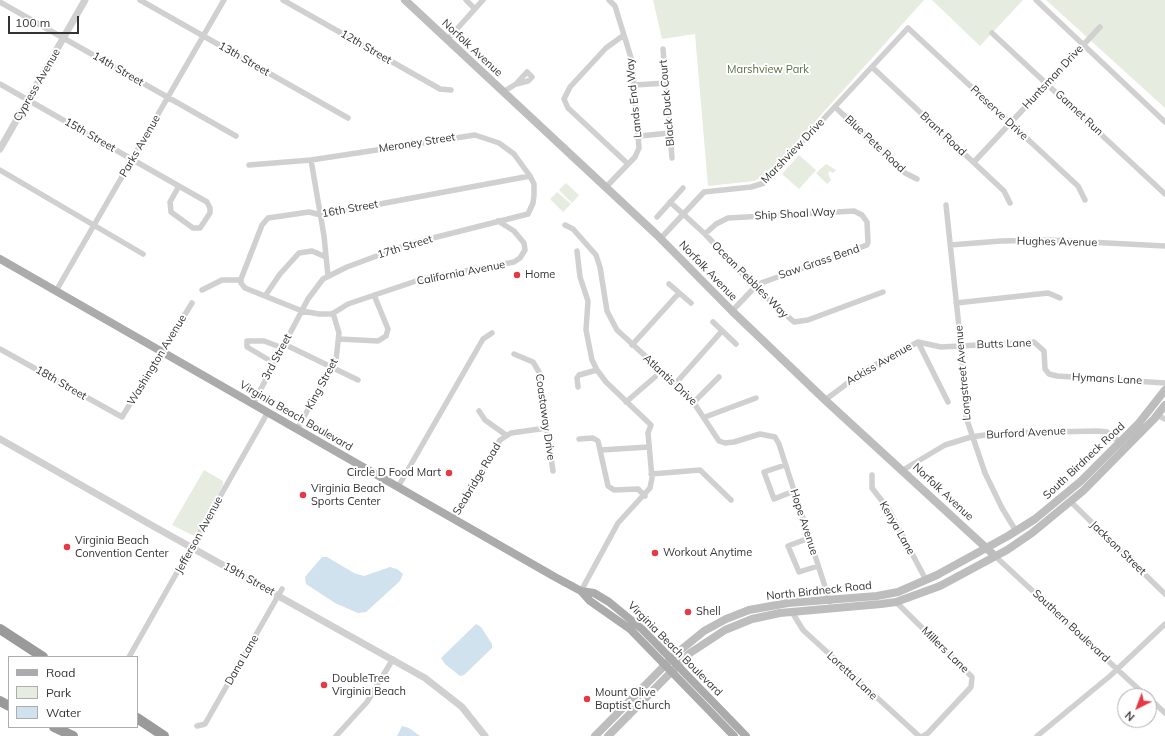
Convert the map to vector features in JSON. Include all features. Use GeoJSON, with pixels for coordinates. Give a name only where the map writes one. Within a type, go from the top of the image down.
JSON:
{"type":"FeatureCollection","features":[{"type":"Feature","properties":{"kind":"highway"},"geometry":{"type":"LineString","coordinates":[[0,628],[42,656]]}},
{"type":"Feature","properties":{"kind":"highway"},"geometry":{"type":"LineString","coordinates":[[138,719],[164,736]]}},
{"type":"Feature","properties":{"kind":"highway"},"geometry":{"type":"LineString","coordinates":[[56,728],[73,736]]}},
{"type":"Feature","properties":{"kind":"main road","name":"Norfolk Avenue"},"geometry":{"type":"LineString","coordinates":[[405,0],[661,238],[732,311],[826,400],[995,556]]}},
{"type":"Feature","properties":{"kind":"main road","name":"Virginia Beach Boulevard"},"geometry":{"type":"LineString","coordinates":[[0,259],[581,591],[590,601],[630,629],[734,736]]}},
{"type":"Feature","properties":{"kind":"main road","name":"South Birdneck Road"},"geometry":{"type":"LineString","coordinates":[[995,556],[1032,533],[1071,502],[1154,412],[1165,390]]}},
{"type":"Feature","properties":{"kind":"main road","name":"South Birdneck Road"},"geometry":{"type":"LineString","coordinates":[[1154,412],[1164,408]]}},
{"type":"Feature","properties":{"kind":"main road","name":"South Birdneck Road"},"geometry":{"type":"LineString","coordinates":[[987,548],[1016,531],[1064,497],[1123,445]]}},
{"type":"Feature","properties":{"kind":"main road","name":"North Birdneck Road"},"geometry":{"type":"LineString","coordinates":[[595,736],[671,659],[704,631],[726,619],[749,610],[788,603],[888,594],[926,580],[987,548]]}},
{"type":"Feature","properties":{"kind":"main road","name":"North Birdneck Road"},"geometry":{"type":"LineString","coordinates":[[608,736],[677,665],[713,636],[752,619],[792,612],[896,602],[940,586],[995,556]]}},
{"type":"Feature","properties":{"kind":"main road","name":"Virginia Beach Boulevard"},"geometry":{"type":"LineString","coordinates":[[581,591],[594,593],[619,609],[636,623],[746,736]]}},
{"type":"Feature","properties":{"kind":"street","name":"Cypress Avenue"},"geometry":{"type":"LineString","coordinates":[[0,149],[85,0]]}},
{"type":"Feature","properties":{"kind":"street","name":"13th Street"},"geometry":{"type":"LineString","coordinates":[[140,0],[348,118]]}},
{"type":"Feature","properties":{"kind":"street","name":"Parks Avenue"},"geometry":{"type":"LineString","coordinates":[[56,291],[224,0]]}},
{"type":"Feature","properties":{"kind":"street","name":"12th Street"},"geometry":{"type":"LineString","coordinates":[[283,0],[440,89],[451,90]]}},
{"type":"Feature","properties":{"kind":"street"},"geometry":{"type":"LineString","coordinates":[[466,0],[475,8]]}},
{"type":"Feature","properties":{"kind":"street"},"geometry":{"type":"LineString","coordinates":[[447,40],[483,0]]}},
{"type":"Feature","properties":{"kind":"street","name":"Lands End Way"},"geometry":{"type":"LineString","coordinates":[[606,187],[638,152],[639,136],[632,61],[615,6],[609,0]]}},
{"type":"Feature","properties":{"kind":"street"},"geometry":{"type":"LineString","coordinates":[[1036,0],[1165,122]]}},
{"type":"Feature","properties":{"kind":"street","name":"14th Street"},"geometry":{"type":"LineString","coordinates":[[0,2],[236,136]]}},
{"type":"Feature","properties":{"kind":"street","name":"Huntsman Drive"},"geometry":{"type":"LineString","coordinates":[[974,162],[1100,27]]}},
{"type":"Feature","properties":{"kind":"street","name":"Marshview Drive"},"geometry":{"type":"LineString","coordinates":[[661,238],[704,192],[750,187],[764,183],[908,28]]}},
{"type":"Feature","properties":{"kind":"street","name":"Preserve Drive"},"geometry":{"type":"LineString","coordinates":[[908,28],[1078,186],[1085,200]]}},
{"type":"Feature","properties":{"kind":"street","name":"Gannet Run"},"geometry":{"type":"LineString","coordinates":[[992,32],[1165,194]]}},
{"type":"Feature","properties":{"kind":"street"},"geometry":{"type":"LineString","coordinates":[[624,35],[606,48],[570,87],[564,99],[568,108],[628,164]]}},
{"type":"Feature","properties":{"kind":"street","name":"Black Duck Court"},"geometry":{"type":"LineString","coordinates":[[663,49],[672,158]]}},
{"type":"Feature","properties":{"kind":"street","name":"Brant Road"},"geometry":{"type":"LineString","coordinates":[[872,67],[1004,191],[1010,203]]}},
{"type":"Feature","properties":{"kind":"street"},"geometry":{"type":"LineString","coordinates":[[634,85],[666,83]]}},
{"type":"Feature","properties":{"kind":"street","name":"15th Street"},"geometry":{"type":"LineString","coordinates":[[0,84],[180,186],[207,202],[210,208],[208,217],[203,226],[198,229],[193,228],[171,212],[170,202],[180,186]]}},
{"type":"Feature","properties":{"kind":"street"},"geometry":{"type":"LineString","coordinates":[[503,92],[516,84]]}},
{"type":"Feature","properties":{"kind":"street","name":"Blue Pete Road"},"geometry":{"type":"LineString","coordinates":[[835,107],[905,172],[918,179]]}},
{"type":"Feature","properties":{"kind":"street"},"geometry":{"type":"LineString","coordinates":[[639,136],[670,133]]}},
{"type":"Feature","properties":{"kind":"street","name":"Meroney Street"},"geometry":{"type":"LineString","coordinates":[[249,165],[311,160],[475,135],[492,139],[507,148],[520,161],[534,184],[534,203],[528,214]]}},
{"type":"Feature","properties":{"kind":"street"},"geometry":{"type":"LineString","coordinates":[[311,160],[321,215],[328,276]]}},
{"type":"Feature","properties":{"kind":"street"},"geometry":{"type":"LineString","coordinates":[[0,170],[142,254]]}},
{"type":"Feature","properties":{"kind":"street","name":"16th Street"},"geometry":{"type":"LineString","coordinates":[[240,280],[265,220],[281,215],[309,212],[321,215],[530,176]]}},
{"type":"Feature","properties":{"kind":"street"},"geometry":{"type":"LineString","coordinates":[[657,217],[683,188]]}},
{"type":"Feature","properties":{"kind":"street","name":"Ocean Pebbles Way"},"geometry":{"type":"LineString","coordinates":[[670,202],[705,234],[755,287],[794,322],[808,320],[884,292]]}},
{"type":"Feature","properties":{"kind":"street","name":"Longstreet Avenue"},"geometry":{"type":"LineString","coordinates":[[946,205],[961,346],[966,417],[971,437],[993,491],[1016,531]]}},
{"type":"Feature","properties":{"kind":"street","name":"Ship Shoal Way"},"geometry":{"type":"LineString","coordinates":[[705,234],[716,224],[728,218],[854,211],[862,215],[867,222],[868,242]]}},
{"type":"Feature","properties":{"kind":"street","name":"17th Street"},"geometry":{"type":"LineString","coordinates":[[302,311],[313,289],[328,276],[409,244],[528,214]]}},
{"type":"Feature","properties":{"kind":"street","name":"California Avenue"},"geometry":{"type":"LineString","coordinates":[[333,313],[348,304],[433,276],[514,262],[520,258],[525,250],[524,243],[514,231],[498,221]]}},
{"type":"Feature","properties":{"kind":"street","name":"Atlantis Drive"},"geometry":{"type":"LineString","coordinates":[[565,225],[573,229],[596,255],[600,267],[607,311],[616,330],[694,402],[719,441],[725,443],[734,442],[760,434],[775,437]]}},
{"type":"Feature","properties":{"kind":"street","name":"Hughes Avenue"},"geometry":{"type":"LineString","coordinates":[[950,245],[1001,241],[1050,240],[1165,246]]}},
{"type":"Feature","properties":{"kind":"street","name":"Saw Grass Bend"},"geometry":{"type":"LineString","coordinates":[[732,311],[755,287],[864,247],[868,242]]}},
{"type":"Feature","properties":{"kind":"street"},"geometry":{"type":"LineString","coordinates":[[265,296],[280,274],[299,253],[312,250],[326,257]]}},
{"type":"Feature","properties":{"kind":"street"},"geometry":{"type":"LineString","coordinates":[[577,251],[580,277],[588,300],[586,330],[587,343],[597,370],[626,402],[651,425],[648,433],[651,474],[650,488],[645,496],[631,507],[618,523],[581,591]]}},
{"type":"Feature","properties":{"kind":"street"},"geometry":{"type":"LineString","coordinates":[[202,290],[222,280],[240,280],[245,288],[302,311],[319,314],[333,313]]}},
{"type":"Feature","properties":{"kind":"street"},"geometry":{"type":"LineString","coordinates":[[669,284],[690,303]]}},
{"type":"Feature","properties":{"kind":"street"},"geometry":{"type":"LineString","coordinates":[[632,345],[679,293]]}},
{"type":"Feature","properties":{"kind":"street"},"geometry":{"type":"LineString","coordinates":[[956,303],[1048,293],[1060,298]]}},
{"type":"Feature","properties":{"kind":"street"},"geometry":{"type":"LineString","coordinates":[[339,339],[378,341],[386,336],[388,329],[374,295]]}},
{"type":"Feature","properties":{"kind":"street","name":"Washington Avenue"},"geometry":{"type":"LineString","coordinates":[[122,417],[163,352],[192,302]]}},
{"type":"Feature","properties":{"kind":"street","name":"3rd Street"},"geometry":{"type":"LineString","coordinates":[[253,404],[302,311]]}},
{"type":"Feature","properties":{"kind":"street","name":"King Street"},"geometry":{"type":"LineString","coordinates":[[297,429],[333,367],[338,352],[339,339],[333,313]]}},
{"type":"Feature","properties":{"kind":"street"},"geometry":{"type":"LineString","coordinates":[[713,322],[736,344]]}},
{"type":"Feature","properties":{"kind":"street"},"geometry":{"type":"LineString","coordinates":[[675,384],[722,332]]}},
{"type":"Feature","properties":{"kind":"street"},"geometry":{"type":"LineString","coordinates":[[398,487],[483,339],[492,333]]}},
{"type":"Feature","properties":{"kind":"street"},"geometry":{"type":"LineString","coordinates":[[274,363],[247,347],[247,341],[264,341],[280,347],[284,345],[358,380]]}},
{"type":"Feature","properties":{"kind":"street"},"geometry":{"type":"LineString","coordinates":[[918,342],[948,402]]}},
{"type":"Feature","properties":{"kind":"street","name":"Ackiss Avenue"},"geometry":{"type":"LineString","coordinates":[[826,400],[858,375],[918,342],[941,347],[961,346]]}},
{"type":"Feature","properties":{"kind":"street","name":"Butts Lane"},"geometry":{"type":"LineString","coordinates":[[961,346],[1034,342],[1040,345],[1044,352],[1045,369],[1049,374]]}},
{"type":"Feature","properties":{"kind":"street","name":"18th Street"},"geometry":{"type":"LineString","coordinates":[[0,349],[122,417]]}},
{"type":"Feature","properties":{"kind":"street","name":"Coastaway Drive"},"geometry":{"type":"LineString","coordinates":[[514,354],[533,362],[538,369],[553,471]]}},
{"type":"Feature","properties":{"kind":"street"},"geometry":{"type":"LineString","coordinates":[[578,387],[577,378],[579,375],[597,370]]}},
{"type":"Feature","properties":{"kind":"street","name":"Hymans Lane"},"geometry":{"type":"LineString","coordinates":[[1049,374],[1057,376],[1165,383]]}},
{"type":"Feature","properties":{"kind":"street"},"geometry":{"type":"LineString","coordinates":[[626,402],[655,377]]}},
{"type":"Feature","properties":{"kind":"street"},"geometry":{"type":"LineString","coordinates":[[694,402],[719,377]]}},
{"type":"Feature","properties":{"kind":"street","name":"Atlantis Drive"},"geometry":{"type":"LineString","coordinates":[[705,417],[756,398]]}},
{"type":"Feature","properties":{"kind":"street"},"geometry":{"type":"LineString","coordinates":[[479,411],[485,420],[506,435]]}},
{"type":"Feature","properties":{"kind":"street","name":"Jefferson Avenue"},"geometry":{"type":"LineString","coordinates":[[130,656],[193,548],[268,412]]}},
{"type":"Feature","properties":{"kind":"street"},"geometry":{"type":"LineString","coordinates":[[1154,412],[1165,419]]}},
{"type":"Feature","properties":{"kind":"street","name":"Seabridge Road"},"geometry":{"type":"LineString","coordinates":[[454,519],[487,459],[500,440],[506,435],[547,428]]}},
{"type":"Feature","properties":{"kind":"street","name":"Burford Avenue"},"geometry":{"type":"LineString","coordinates":[[903,470],[945,445],[971,437],[1014,432],[1107,432],[1123,445]]}},
{"type":"Feature","properties":{"kind":"street","name":"Hope Avenue"},"geometry":{"type":"LineString","coordinates":[[775,437],[832,608]]}},
{"type":"Feature","properties":{"kind":"street","name":"19th Street"},"geometry":{"type":"LineString","coordinates":[[0,439],[193,548],[280,592],[425,678],[450,696],[471,717],[485,736]]}},
{"type":"Feature","properties":{"kind":"street"},"geometry":{"type":"LineString","coordinates":[[579,439],[596,439],[600,443],[608,486],[614,490],[638,489],[645,496]]}},
{"type":"Feature","properties":{"kind":"street"},"geometry":{"type":"LineString","coordinates":[[601,450],[649,447]]}},
{"type":"Feature","properties":{"kind":"street"},"geometry":{"type":"LineString","coordinates":[[785,465],[764,472],[774,499],[794,491]]}},
{"type":"Feature","properties":{"kind":"street"},"geometry":{"type":"LineString","coordinates":[[651,474],[700,470],[731,500]]}},
{"type":"Feature","properties":{"kind":"street","name":"Kenya Lane"},"geometry":{"type":"LineString","coordinates":[[872,475],[872,488],[888,510],[926,580]]}},
{"type":"Feature","properties":{"kind":"street","name":"Jackson Street"},"geometry":{"type":"LineString","coordinates":[[1071,502],[1165,594]]}},
{"type":"Feature","properties":{"kind":"street"},"geometry":{"type":"LineString","coordinates":[[809,538],[788,546],[799,572],[818,566]]}},
{"type":"Feature","properties":{"kind":"street","name":"Southern Boulevard"},"geometry":{"type":"LineString","coordinates":[[995,556],[1137,688]]}},
{"type":"Feature","properties":{"kind":"street","name":"Dana Lane"},"geometry":{"type":"LineString","coordinates":[[197,726],[205,724],[280,592]]}},
{"type":"Feature","properties":{"kind":"street","name":"Millers Lane"},"geometry":{"type":"LineString","coordinates":[[896,602],[972,677],[971,686],[928,733],[923,736]]}},
{"type":"Feature","properties":{"kind":"street"},"geometry":{"type":"LineString","coordinates":[[749,610],[752,619]]}},
{"type":"Feature","properties":{"kind":"street","name":"Loretta Lane"},"geometry":{"type":"LineString","coordinates":[[792,612],[803,630],[917,736]]}},
{"type":"Feature","properties":{"kind":"street"},"geometry":{"type":"LineString","coordinates":[[1037,736],[1060,719],[1165,624]]}},
{"type":"Feature","properties":{"kind":"street"},"geometry":{"type":"LineString","coordinates":[[336,736],[367,702],[393,659]]}},
{"type":"Feature","properties":{"kind":"street"},"geometry":{"type":"LineString","coordinates":[[1157,706],[1165,713]]}},
{"type":"Feature","properties":{"kind":"green space","name":"Marshview Park"},"geometry":{"type":"Polygon","coordinates":[[[653,0],[924,0],[769,173],[754,181],[708,186],[695,34],[662,39],[653,0]]]}},
{"type":"Feature","properties":{"kind":"green space"},"geometry":{"type":"Polygon","coordinates":[[[932,0],[1023,0],[980,46],[932,0]]]}},
{"type":"Feature","properties":{"kind":"green space"},"geometry":{"type":"Polygon","coordinates":[[[1046,0],[1165,0],[1165,108],[1046,0]]]}},
{"type":"Feature","properties":{"kind":"green space"},"geometry":{"type":"Polygon","coordinates":[[[799,155],[816,170],[799,189],[782,174],[799,155]]]}},
{"type":"Feature","properties":{"kind":"green space"},"geometry":{"type":"Polygon","coordinates":[[[826,164],[836,170],[833,173],[830,171],[828,173],[831,180],[827,184],[816,173],[826,164]]]}},
{"type":"Feature","properties":{"kind":"green space"},"geometry":{"type":"Polygon","coordinates":[[[566,183],[579,195],[572,203],[559,190],[566,183]]]}},
{"type":"Feature","properties":{"kind":"green space"},"geometry":{"type":"Polygon","coordinates":[[[557,192],[571,204],[563,212],[550,199],[557,192]]]}},
{"type":"Feature","properties":{"kind":"green space"},"geometry":{"type":"Polygon","coordinates":[[[204,470],[223,481],[223,485],[194,536],[172,525],[204,470]]]}},
{"type":"Feature","properties":{"kind":"water"},"geometry":{"type":"Polygon","coordinates":[[[322,557],[327,557],[354,573],[364,576],[390,567],[397,569],[403,574],[400,581],[366,612],[358,613],[335,603],[306,584],[305,577],[322,557]]]}},
{"type":"Feature","properties":{"kind":"water"},"geometry":{"type":"Polygon","coordinates":[[[476,624],[481,627],[492,644],[492,648],[464,675],[460,676],[445,664],[441,658],[476,624]]]}},
{"type":"Feature","properties":{"kind":"water"},"geometry":{"type":"Polygon","coordinates":[[[402,726],[409,728],[420,736],[397,736],[402,726]]]}},
{"type":"Feature","properties":{"kind":"place","name":"Home"},"geometry":{"type":"Point","coordinates":[517,275]}},
{"type":"Feature","properties":{"kind":"place","name":"Circle D Food Mart"},"geometry":{"type":"Point","coordinates":[449,473]}},
{"type":"Feature","properties":{"kind":"place","name":"Virginia Beach Sports Center"},"geometry":{"type":"Point","coordinates":[303,495]}},
{"type":"Feature","properties":{"kind":"place","name":"Virginia Beach Convention Center"},"geometry":{"type":"Point","coordinates":[67,547]}},
{"type":"Feature","properties":{"kind":"place","name":"Workout Anytime"},"geometry":{"type":"Point","coordinates":[655,553]}},
{"type":"Feature","properties":{"kind":"place","name":"Shell"},"geometry":{"type":"Point","coordinates":[688,612]}},
{"type":"Feature","properties":{"kind":"place","name":"DoubleTree Virginia Beach"},"geometry":{"type":"Point","coordinates":[324,685]}},
{"type":"Feature","properties":{"kind":"place","name":"Mount Olive Baptist Church"},"geometry":{"type":"Point","coordinates":[587,699]}}]}
